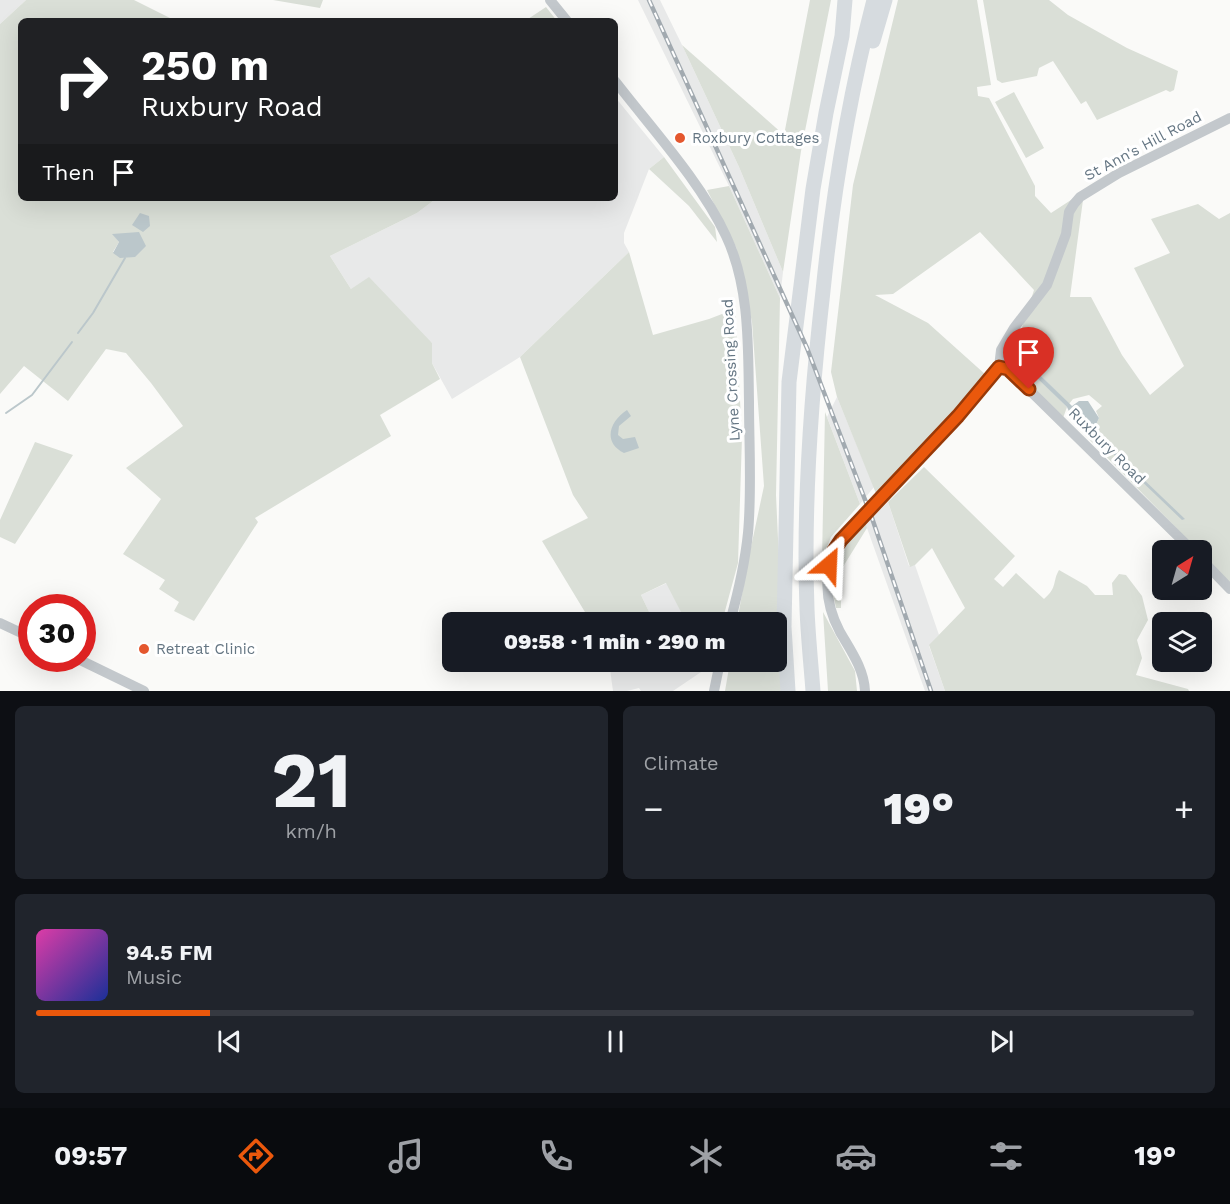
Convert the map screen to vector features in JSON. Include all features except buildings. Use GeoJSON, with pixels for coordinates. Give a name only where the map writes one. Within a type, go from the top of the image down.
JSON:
{"type":"FeatureCollection","features":[{"type":"Feature","properties":{"kind":"highway"},"geometry":{"type":"LineString","coordinates":[[788,691],[784,587],[789,382],[813,189],[825,114],[842,36],[845,0]]}},
{"type":"Feature","properties":{"kind":"highway"},"geometry":{"type":"LineString","coordinates":[[842,36],[855,0]]}},
{"type":"Feature","properties":{"kind":"highway"},"geometry":{"type":"LineString","coordinates":[[813,691],[807,608],[812,394],[827,245],[837,173],[859,56],[874,0]]}},
{"type":"Feature","properties":{"kind":"highway"},"geometry":{"type":"LineString","coordinates":[[852,100],[869,57],[885,0]]}},
{"type":"Feature","properties":{"kind":"street"},"geometry":{"type":"LineString","coordinates":[[550,0],[565,18]]}},
{"type":"Feature","properties":{"kind":"street","name":"Lyne Crossing Road"},"geometry":{"type":"LineString","coordinates":[[618,85],[701,193],[727,236],[740,278],[745,314],[748,375],[750,500],[746,552],[732,612]]}},
{"type":"Feature","properties":{"kind":"street","name":"St Ann's Hill Road"},"geometry":{"type":"LineString","coordinates":[[999,367],[1001,350],[1014,328],[1047,285],[1066,234],[1069,212],[1074,204],[1119,173],[1230,118]]}},
{"type":"Feature","properties":{"kind":"street"},"geometry":{"type":"LineString","coordinates":[[866,691],[859,663],[839,630],[830,608],[826,586],[833,552],[847,533],[958,416],[999,367]]}},
{"type":"Feature","properties":{"kind":"street","name":"Ruxbury Road"},"geometry":{"type":"LineString","coordinates":[[999,367],[1008,369],[1182,540]]}},
{"type":"Feature","properties":{"kind":"street"},"geometry":{"type":"LineString","coordinates":[[1212,570],[1230,589]]}},
{"type":"Feature","properties":{"kind":"street"},"geometry":{"type":"LineString","coordinates":[[0,623],[18,631]]}},
{"type":"Feature","properties":{"kind":"street"},"geometry":{"type":"LineString","coordinates":[[96,668],[144,691]]}},
{"type":"Feature","properties":{"kind":"street"},"geometry":{"type":"LineString","coordinates":[[714,691],[718,672]]}},
{"type":"Feature","properties":{"kind":"shaded area"},"geometry":{"type":"Polygon","coordinates":[[[0,0],[26,0],[0,24],[0,0]]]}},
{"type":"Feature","properties":{"kind":"shaded area"},"geometry":{"type":"Polygon","coordinates":[[[26,0],[134,0],[170,18],[18,18],[18,201],[433,201],[417,213],[330,256],[351,289],[369,277],[432,343],[432,363],[440,379],[380,415],[391,436],[255,518],[258,522],[194,621],[174,611],[179,602],[159,589],[165,580],[123,554],[161,499],[126,468],[183,426],[126,353],[106,349],[68,401],[24,366],[0,394],[0,24],[26,0]],[[113,234],[119,242],[113,252],[135,257],[113,234]]]}},
{"type":"Feature","properties":{"kind":"shaded area"},"geometry":{"type":"Polygon","coordinates":[[[273,0],[323,0],[320,8],[273,0]]]}},
{"type":"Feature","properties":{"kind":"shaded area"},"geometry":{"type":"Polygon","coordinates":[[[638,0],[660,0],[682,45],[739,167],[783,272],[780,298],[729,186],[638,0]]]}},
{"type":"Feature","properties":{"kind":"shaded area"},"geometry":{"type":"Polygon","coordinates":[[[810,0],[831,0],[801,151],[783,272],[739,167],[682,45],[784,135],[810,0]]]}},
{"type":"Feature","properties":{"kind":"shaded area"},"geometry":{"type":"Polygon","coordinates":[[[898,0],[977,0],[991,85],[977,87],[978,96],[989,98],[1035,186],[1035,196],[1051,213],[1091,187],[1083,200],[1070,297],[1091,297],[1122,355],[1150,395],[1184,366],[1134,268],[1170,253],[1151,219],[1198,204],[1219,219],[1230,213],[1230,585],[1212,565],[1212,540],[1188,540],[1085,435],[1093,431],[1099,418],[1096,411],[1102,406],[1089,395],[1073,399],[1069,404],[1039,374],[1037,377],[1067,407],[1063,418],[1010,365],[1034,290],[980,232],[893,294],[875,295],[928,323],[986,375],[877,496],[837,397],[831,372],[853,185],[898,0]]]}},
{"type":"Feature","properties":{"kind":"shaded area"},"geometry":{"type":"Polygon","coordinates":[[[983,0],[1049,0],[1068,15],[1127,48],[1178,71],[1174,90],[1170,92],[1166,90],[1097,120],[1086,101],[1081,104],[1053,61],[1039,68],[1037,76],[1002,83],[997,80],[983,0]]]}},
{"type":"Feature","properties":{"kind":"shaded area"},"geometry":{"type":"Polygon","coordinates":[[[546,7],[555,18],[530,18],[546,7]]]}},
{"type":"Feature","properties":{"kind":"shaded area"},"geometry":{"type":"Polygon","coordinates":[[[1014,92],[1044,148],[1026,158],[995,102],[1014,92]]]}},
{"type":"Feature","properties":{"kind":"shaded area"},"geometry":{"type":"Polygon","coordinates":[[[618,101],[664,157],[649,169],[624,233],[624,243],[629,252],[520,357],[452,399],[432,363],[432,343],[351,289],[330,256],[417,213],[433,201],[618,201],[618,101]]]}},
{"type":"Feature","properties":{"kind":"shaded area"},"geometry":{"type":"Polygon","coordinates":[[[664,157],[715,227],[717,242],[689,206],[649,169],[664,157]]]}},
{"type":"Feature","properties":{"kind":"shaded area"},"geometry":{"type":"Polygon","coordinates":[[[729,186],[780,298],[776,495],[781,612],[739,612],[764,486],[752,322],[736,247],[707,190],[729,186]]]}},
{"type":"Feature","properties":{"kind":"shaded area"},"geometry":{"type":"Polygon","coordinates":[[[140,213],[149,216],[150,226],[143,232],[132,225],[140,213]]]}},
{"type":"Feature","properties":{"kind":"shaded area"},"geometry":{"type":"Polygon","coordinates":[[[139,232],[146,246],[135,257],[120,258],[113,253],[119,242],[112,234],[139,232]]]}},
{"type":"Feature","properties":{"kind":"shaded area"},"geometry":{"type":"Polygon","coordinates":[[[629,252],[653,335],[735,309],[742,437],[738,563],[725,612],[681,612],[666,583],[641,595],[649,612],[585,612],[542,541],[588,518],[573,495],[520,357],[629,252]]]}},
{"type":"Feature","properties":{"kind":"shaded area"},"geometry":{"type":"Polygon","coordinates":[[[1039,374],[1072,406],[1079,401],[1088,401],[1099,418],[1093,431],[1185,519],[1182,520],[1084,426],[1073,420],[1067,407],[1036,377],[1039,374]]]}},
{"type":"Feature","properties":{"kind":"shaded area"},"geometry":{"type":"Polygon","coordinates":[[[837,397],[874,487],[860,504],[827,417],[837,397]]]}},
{"type":"Feature","properties":{"kind":"shaded area"},"geometry":{"type":"Polygon","coordinates":[[[627,410],[631,416],[619,426],[618,435],[623,439],[635,437],[639,448],[624,453],[613,443],[611,432],[616,420],[627,410]]]}},
{"type":"Feature","properties":{"kind":"shaded area"},"geometry":{"type":"Polygon","coordinates":[[[825,412],[860,504],[831,537],[822,559],[825,412]]]}},
{"type":"Feature","properties":{"kind":"shaded area"},"geometry":{"type":"Polygon","coordinates":[[[35,442],[73,455],[15,544],[0,537],[0,520],[35,442]]]}},
{"type":"Feature","properties":{"kind":"shaded area"},"geometry":{"type":"Polygon","coordinates":[[[924,467],[1015,556],[994,579],[1003,587],[1016,573],[1044,599],[1053,588],[1059,570],[1087,586],[1095,595],[1113,595],[1112,583],[1119,574],[1126,575],[1142,596],[1148,620],[1137,640],[1142,658],[1136,675],[1189,691],[945,691],[929,645],[965,608],[932,548],[910,567],[888,502],[924,467]]]}},
{"type":"Feature","properties":{"kind":"shaded area"},"geometry":{"type":"Polygon","coordinates":[[[888,502],[909,566],[915,565],[939,635],[929,646],[945,691],[925,691],[867,528],[866,523],[888,502]]]}},
{"type":"Feature","properties":{"kind":"shaded area"},"geometry":{"type":"Polygon","coordinates":[[[866,523],[867,528],[841,570],[841,608],[836,608],[833,593],[840,550],[866,523]]]}},
{"type":"Feature","properties":{"kind":"shaded area"},"geometry":{"type":"Polygon","coordinates":[[[667,583],[681,612],[649,612],[641,595],[667,583]]]}},
{"type":"Feature","properties":{"kind":"shaded area"},"geometry":{"type":"Polygon","coordinates":[[[823,612],[855,671],[857,691],[828,691],[823,612]]]}},
{"type":"Feature","properties":{"kind":"shaded area"},"geometry":{"type":"Polygon","coordinates":[[[610,672],[701,672],[673,691],[641,691],[639,688],[613,691],[610,672]]]}},
{"type":"Feature","properties":{"kind":"shaded area"},"geometry":{"type":"Polygon","coordinates":[[[728,672],[784,672],[785,691],[725,691],[728,672]]]}},
{"type":"Feature","properties":{"kind":"waterway"},"geometry":{"type":"LineString","coordinates":[[78,333],[93,313],[125,258]]}},
{"type":"Feature","properties":{"kind":"waterway"},"geometry":{"type":"LineString","coordinates":[[6,413],[32,395],[72,342]]}},
{"type":"Feature","properties":{"kind":"railway"},"geometry":{"type":"LineString","coordinates":[[649,0],[807,348],[872,518],[931,691]]}},
{"type":"Feature","properties":{"kind":"place","name":"Roxbury Cottages"},"geometry":{"type":"Point","coordinates":[680,138]}},
{"type":"Feature","properties":{"kind":"place","name":"Retreat Clinic"},"geometry":{"type":"Point","coordinates":[144,649]}},
{"type":"Feature","properties":{"kind":"route"},"geometry":{"type":"LineString","coordinates":[[829,565],[833,552],[841,540],[958,416],[999,367],[1003,366],[1008,369],[1029,389]]}}]}
